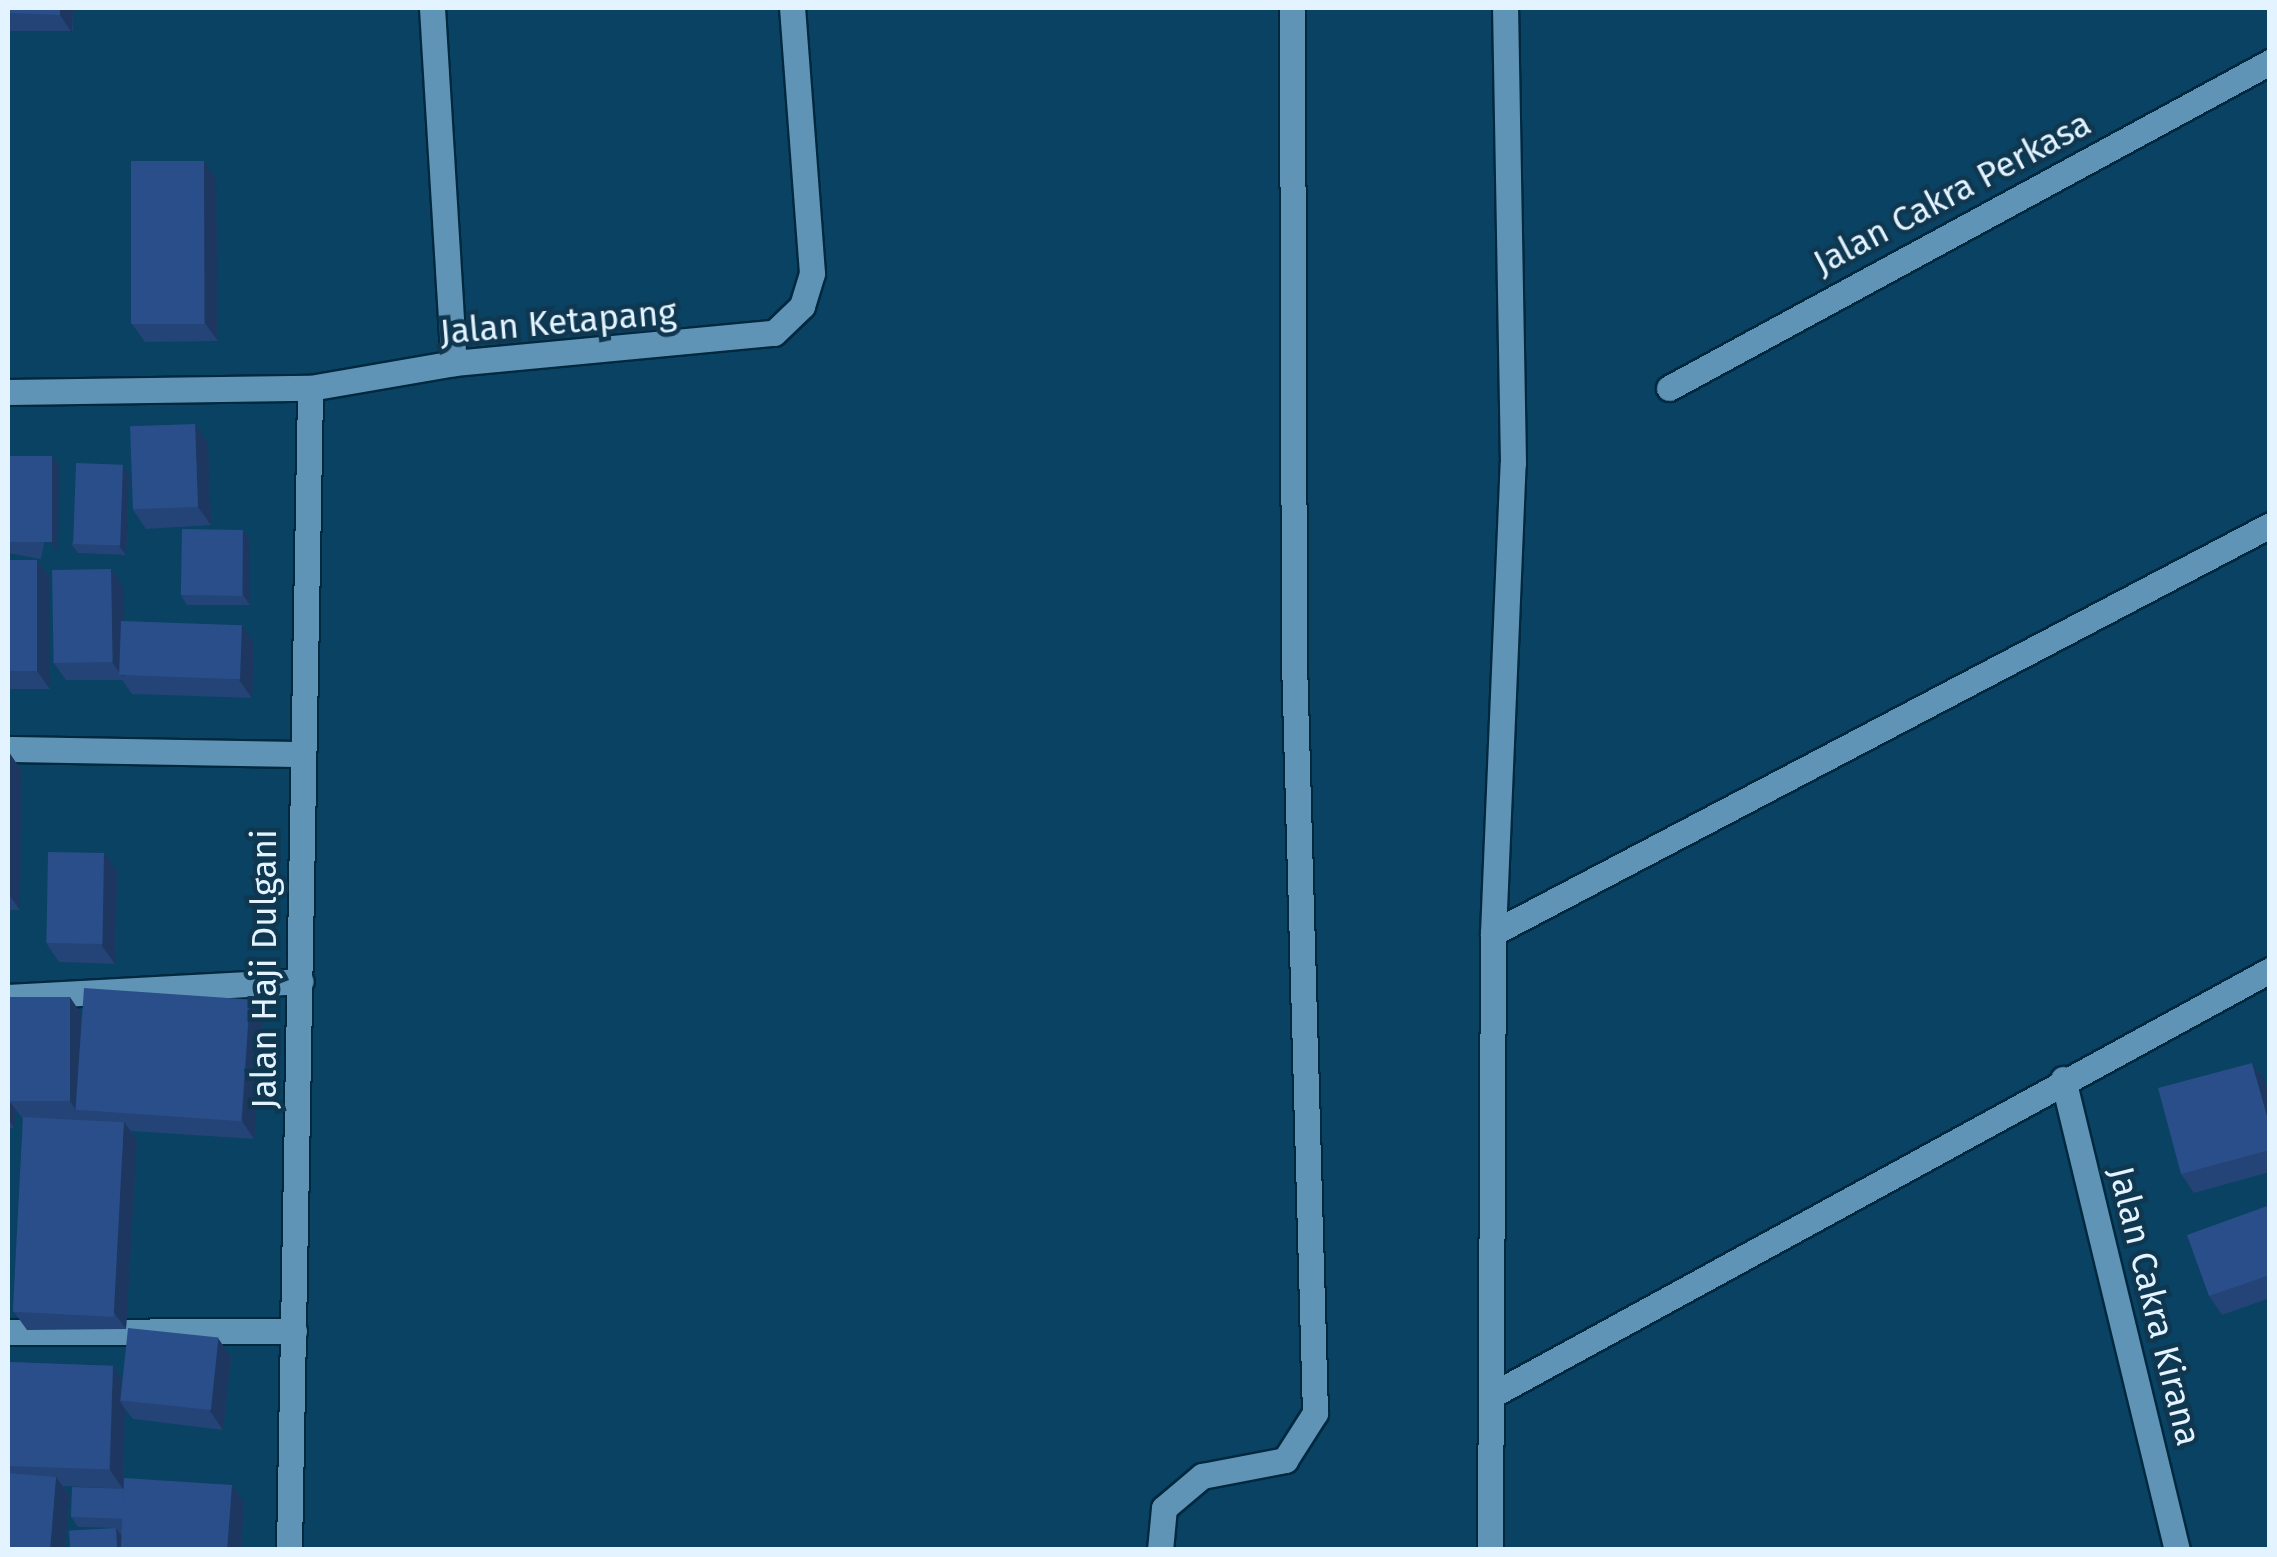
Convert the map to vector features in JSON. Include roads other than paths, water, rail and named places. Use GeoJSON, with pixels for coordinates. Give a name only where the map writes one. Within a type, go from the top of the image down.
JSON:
{"type":"FeatureCollection","features":[{"type":"Feature","properties":{"kind":"street"},"geometry":{"type":"LineString","coordinates":[[432,8],[454,364]]}},
{"type":"Feature","properties":{"kind":"street","name":"Jalan Ketapang"},"geometry":{"type":"LineString","coordinates":[[8,392],[310,388],[454,364],[739,341],[792,321],[812,273],[792,8]]}},
{"type":"Feature","properties":{"kind":"street"},"geometry":{"type":"LineString","coordinates":[[1160,1550],[1164,1508],[1202,1476],[1285,1460],[1316,1413],[1294,660],[1292,8]]}},
{"type":"Feature","properties":{"kind":"street"},"geometry":{"type":"LineString","coordinates":[[1490,1550],[1494,1394],[1493,933],[1513,463],[1505,8]]}},
{"type":"Feature","properties":{"kind":"street","name":"Jalan Cakra Perkasa"},"geometry":{"type":"LineString","coordinates":[[1670,388],[2270,62]]}},
{"type":"Feature","properties":{"kind":"street","name":"Jalan Haji Dulgani"},"geometry":{"type":"LineString","coordinates":[[289,1550],[302,981],[298,754],[310,388]]}},
{"type":"Feature","properties":{"kind":"street"},"geometry":{"type":"LineString","coordinates":[[1493,933],[2270,525]]}},
{"type":"Feature","properties":{"kind":"street"},"geometry":{"type":"LineString","coordinates":[[8,749],[298,754]]}},
{"type":"Feature","properties":{"kind":"street"},"geometry":{"type":"LineString","coordinates":[[1494,1394],[2062,1079],[2270,970]]}},
{"type":"Feature","properties":{"kind":"street"},"geometry":{"type":"LineString","coordinates":[[8,997],[302,981]]}},
{"type":"Feature","properties":{"kind":"street","name":"Jalan Cakra Kirana"},"geometry":{"type":"LineString","coordinates":[[2062,1079],[2176,1550]]}},
{"type":"Feature","properties":{"kind":"street"},"geometry":{"type":"LineString","coordinates":[[8,1332],[294,1331]]}}]}
